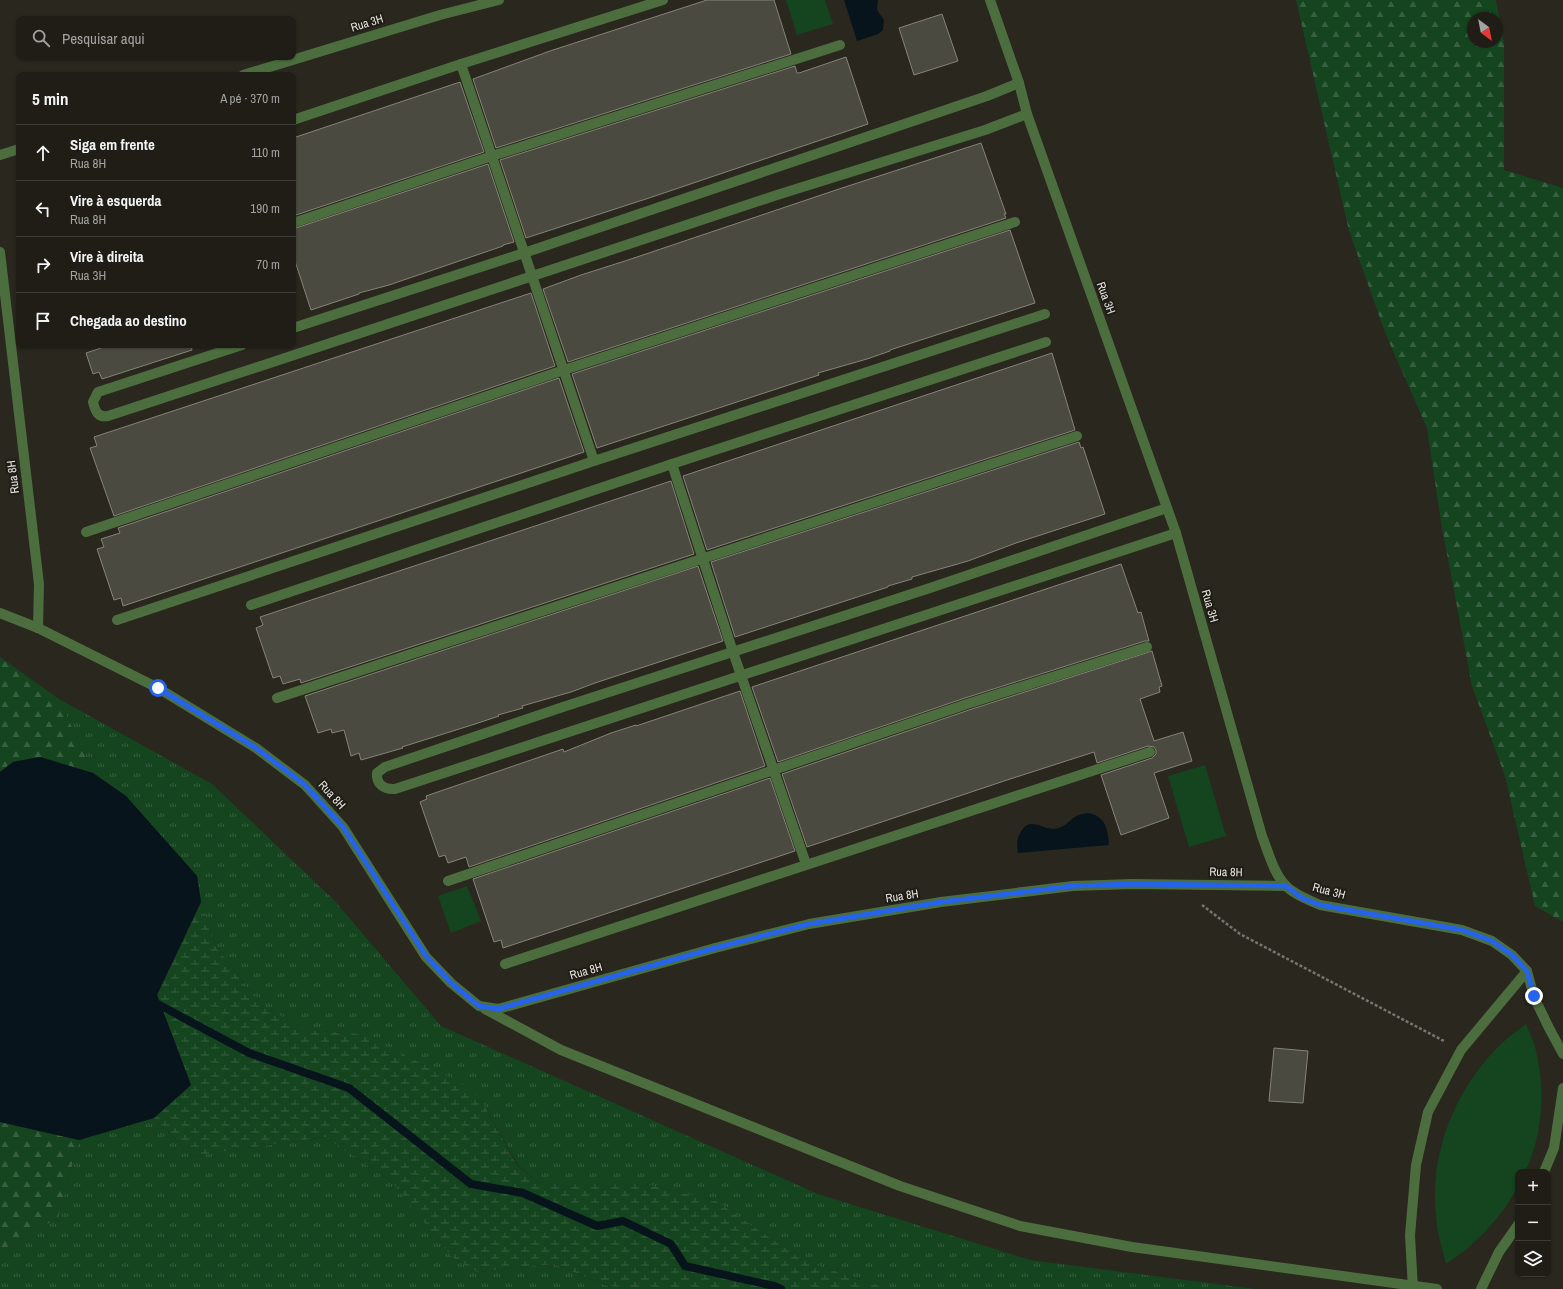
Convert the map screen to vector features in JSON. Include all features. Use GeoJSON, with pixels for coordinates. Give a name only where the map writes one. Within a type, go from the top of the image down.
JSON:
{"type":"FeatureCollection","features":[{"type":"Feature","properties":{"kind":"street","name":"Rua 3H"},"geometry":{"type":"LineString","coordinates":[[296,59],[440,15],[499,0]]}},
{"type":"Feature","properties":{"kind":"street"},"geometry":{"type":"LineString","coordinates":[[296,119],[461,64],[663,0]]}},
{"type":"Feature","properties":{"kind":"street","name":"Rua 3H"},"geometry":{"type":"LineString","coordinates":[[990,0],[1019,83],[1027,114],[1176,533],[1262,836],[1274,867],[1286,886],[1302,898],[1320,905],[1462,930],[1492,941],[1512,955],[1527,971],[1534,996],[1563,1054]]}},
{"type":"Feature","properties":{"kind":"street"},"geometry":{"type":"LineString","coordinates":[[296,222],[492,156],[840,45]]}},
{"type":"Feature","properties":{"kind":"street","name":"Rua 3H"},"geometry":{"type":"LineString","coordinates":[[253,72],[292,60]]}},
{"type":"Feature","properties":{"kind":"street"},"geometry":{"type":"LineString","coordinates":[[461,64],[594,461]]}},
{"type":"Feature","properties":{"kind":"street"},"geometry":{"type":"LineString","coordinates":[[296,327],[524,253],[987,96],[1019,83]]}},
{"type":"Feature","properties":{"kind":"street"},"geometry":{"type":"LineString","coordinates":[[233,348],[98,392],[93,402],[95,411],[103,417],[108,416],[533,277],[777,195],[985,130],[1027,114]]}},
{"type":"Feature","properties":{"kind":"street"},"geometry":{"type":"LineString","coordinates":[[0,155],[16,150]]}},
{"type":"Feature","properties":{"kind":"street"},"geometry":{"type":"LineString","coordinates":[[86,532],[564,370],[1015,222]]}},
{"type":"Feature","properties":{"kind":"street","name":"Rua 8H"},"geometry":{"type":"LineString","coordinates":[[0,252],[39,584],[38,628]]}},
{"type":"Feature","properties":{"kind":"street"},"geometry":{"type":"LineString","coordinates":[[118,620],[594,461],[1045,314]]}},
{"type":"Feature","properties":{"kind":"street"},"geometry":{"type":"LineString","coordinates":[[251,605],[672,464],[1046,342]]}},
{"type":"Feature","properties":{"kind":"street"},"geometry":{"type":"LineString","coordinates":[[277,698],[1077,436]]}},
{"type":"Feature","properties":{"kind":"street"},"geometry":{"type":"LineString","coordinates":[[672,464],[732,652],[806,864]]}},
{"type":"Feature","properties":{"kind":"street"},"geometry":{"type":"LineString","coordinates":[[1167,508],[930,588],[533,716],[385,767],[377,773],[376,778],[379,784],[384,788],[395,788],[1176,533]]}},
{"type":"Feature","properties":{"kind":"street","name":"Rua 8H"},"geometry":{"type":"LineString","coordinates":[[0,613],[38,628],[158,688],[256,748],[305,785],[343,827],[426,956],[451,983],[479,1006],[498,1009],[715,948],[809,924],[941,902],[1073,886],[1176,884],[1286,886]]}},
{"type":"Feature","properties":{"kind":"street"},"geometry":{"type":"LineString","coordinates":[[448,881],[967,704],[1147,647]]}},
{"type":"Feature","properties":{"kind":"street"},"geometry":{"type":"LineString","coordinates":[[505,964],[1150,752]]}},
{"type":"Feature","properties":{"kind":"street"},"geometry":{"type":"LineString","coordinates":[[1413,1287],[1410,1235],[1416,1165],[1428,1112],[1461,1050],[1527,971]]}},
{"type":"Feature","properties":{"kind":"street"},"geometry":{"type":"LineString","coordinates":[[479,1006],[561,1050],[900,1186],[1020,1226],[1132,1247],[1413,1287],[1437,1289]]}},
{"type":"Feature","properties":{"kind":"street"},"geometry":{"type":"LineString","coordinates":[[1545,1169],[1554,1148],[1563,1088]]}},
{"type":"Feature","properties":{"kind":"street"},"geometry":{"type":"LineString","coordinates":[[1481,1289],[1499,1252],[1515,1229]]}},
{"type":"Feature","properties":{"kind":"path"},"geometry":{"type":"LineString","coordinates":[[1176,884],[1240,934],[1461,1050]]}},
{"type":"Feature","properties":{"kind":"green space"},"geometry":{"type":"Polygon","coordinates":[[[786,0],[825,0],[833,24],[797,35],[786,0]]]}},
{"type":"Feature","properties":{"kind":"green space"},"geometry":{"type":"Polygon","coordinates":[[[1296,0],[1496,0],[1498,12],[1467,12],[1467,48],[1503,48],[1503,38],[1504,170],[1563,188],[1563,922],[1535,906],[1505,776],[1472,686],[1441,522],[1427,428],[1386,335],[1349,231],[1296,0]]]}},
{"type":"Feature","properties":{"kind":"green space"},"geometry":{"type":"Polygon","coordinates":[[[0,657],[59,699],[93,773],[40,757],[13,762],[0,772],[0,657]]]}},
{"type":"Feature","properties":{"kind":"green space"},"geometry":{"type":"Polygon","coordinates":[[[59,699],[212,784],[334,900],[441,1026],[818,1194],[1030,1260],[1255,1289],[885,1289],[880,1286],[804,1261],[716,1201],[641,1183],[539,1183],[518,1165],[480,1098],[360,1034],[307,1030],[262,1006],[215,946],[201,902],[197,876],[126,796],[93,773],[59,699]]]}},
{"type":"Feature","properties":{"kind":"green space"},"geometry":{"type":"Polygon","coordinates":[[[1205,765],[1226,836],[1189,847],[1168,776],[1205,765]]]}},
{"type":"Feature","properties":{"kind":"green space"},"geometry":{"type":"Polygon","coordinates":[[[467,886],[481,921],[451,933],[438,896],[467,886]]]}},
{"type":"Feature","properties":{"kind":"green space"},"geometry":{"type":"Polygon","coordinates":[[[201,902],[215,946],[262,1006],[307,1030],[360,1034],[460,1082],[480,1098],[517,1165],[539,1183],[641,1183],[716,1201],[804,1261],[880,1286],[885,1289],[638,1289],[608,1286],[554,1264],[477,1272],[454,1259],[390,1180],[325,1137],[192,1156],[154,1118],[191,1085],[157,995],[201,902]]]}},
{"type":"Feature","properties":{"kind":"green space"},"geometry":{"type":"Polygon","coordinates":[[[1526,1024],[1534,1044],[1538,1062],[1541,1078],[1541,1111],[1536,1142],[1526,1169],[1515,1169],[1515,1192],[1503,1211],[1486,1231],[1467,1249],[1446,1264],[1437,1228],[1435,1192],[1437,1168],[1442,1145],[1449,1122],[1459,1100],[1471,1080],[1486,1060],[1505,1040],[1526,1024]]]}},
{"type":"Feature","properties":{"kind":"green space"},"geometry":{"type":"Polygon","coordinates":[[[154,1118],[192,1156],[325,1137],[390,1180],[454,1259],[477,1272],[554,1264],[608,1286],[638,1289],[0,1289],[0,1251],[58,1218],[79,1140],[154,1118]]]}},
{"type":"Feature","properties":{"kind":"green space"},"geometry":{"type":"Polygon","coordinates":[[[0,1122],[79,1140],[58,1218],[0,1251],[0,1122]]]}},
{"type":"Feature","properties":{"kind":"shaded area"},"geometry":{"type":"Polygon","coordinates":[[[844,0],[878,0],[877,10],[884,20],[883,30],[878,34],[857,41],[844,0]]]}},
{"type":"Feature","properties":{"kind":"shaded area"},"geometry":{"type":"Polygon","coordinates":[[[40,757],[93,773],[126,796],[197,876],[201,902],[157,995],[191,1085],[154,1118],[79,1140],[0,1122],[0,772],[13,762],[40,757]]]}},
{"type":"Feature","properties":{"kind":"shaded area"},"geometry":{"type":"Polygon","coordinates":[[[1088,813],[1099,817],[1105,824],[1109,845],[1018,853],[1018,838],[1026,826],[1035,824],[1054,829],[1059,828],[1074,817],[1088,813]]]}},
{"type":"Feature","properties":{"kind":"building"},"geometry":{"type":"Polygon","coordinates":[[[707,0],[774,0],[791,54],[496,148],[473,79],[550,51],[707,0]]]}},
{"type":"Feature","properties":{"kind":"building"},"geometry":{"type":"Polygon","coordinates":[[[942,14],[958,61],[914,75],[899,28],[942,14]]]}},
{"type":"Feature","properties":{"kind":"building"},"geometry":{"type":"Polygon","coordinates":[[[846,57],[868,124],[526,238],[500,160],[795,66],[797,73],[799,73],[846,57]]]}},
{"type":"Feature","properties":{"kind":"building"},"geometry":{"type":"Polygon","coordinates":[[[460,82],[484,152],[296,215],[296,137],[460,82]]]}},
{"type":"Feature","properties":{"kind":"building"},"geometry":{"type":"Polygon","coordinates":[[[981,143],[1006,214],[1004,214],[1006,218],[568,362],[543,289],[842,188],[981,143]]]}},
{"type":"Feature","properties":{"kind":"building"},"geometry":{"type":"Polygon","coordinates":[[[488,164],[514,242],[311,310],[296,264],[296,228],[488,164]]]}},
{"type":"Feature","properties":{"kind":"building"},"geometry":{"type":"Polygon","coordinates":[[[1010,230],[1035,303],[890,350],[867,359],[818,373],[819,375],[597,448],[572,374],[1010,230]]]}},
{"type":"Feature","properties":{"kind":"building"},"geometry":{"type":"Polygon","coordinates":[[[531,293],[555,366],[114,516],[90,448],[97,446],[94,437],[531,293]]]}},
{"type":"Feature","properties":{"kind":"building"},"geometry":{"type":"Polygon","coordinates":[[[101,348],[192,348],[192,350],[102,379],[99,372],[93,374],[86,353],[101,348]]]}},
{"type":"Feature","properties":{"kind":"building"},"geometry":{"type":"Polygon","coordinates":[[[1052,353],[1075,430],[707,550],[683,476],[1052,353]]]}},
{"type":"Feature","properties":{"kind":"building"},"geometry":{"type":"Polygon","coordinates":[[[559,378],[584,452],[123,606],[121,598],[114,600],[97,549],[104,547],[101,539],[120,533],[118,528],[559,378]]]}},
{"type":"Feature","properties":{"kind":"building"},"geometry":{"type":"Polygon","coordinates":[[[1079,442],[1081,448],[1083,447],[1105,514],[1016,543],[968,561],[912,577],[912,579],[735,637],[711,562],[1079,442]]]}},
{"type":"Feature","properties":{"kind":"building"},"geometry":{"type":"Polygon","coordinates":[[[671,481],[694,554],[301,683],[300,679],[283,684],[280,676],[273,678],[256,628],[263,625],[260,617],[671,481]]]}},
{"type":"Feature","properties":{"kind":"building"},"geometry":{"type":"Polygon","coordinates":[[[1121,564],[1138,613],[1141,612],[1149,641],[965,698],[778,762],[752,687],[1121,564]]]}},
{"type":"Feature","properties":{"kind":"building"},"geometry":{"type":"Polygon","coordinates":[[[698,566],[723,641],[571,692],[522,706],[523,708],[402,747],[403,748],[361,760],[359,753],[351,756],[344,730],[332,733],[331,729],[318,733],[305,696],[698,566]]]}},
{"type":"Feature","properties":{"kind":"building"},"geometry":{"type":"Polygon","coordinates":[[[1152,651],[1162,686],[1159,687],[1160,692],[1140,699],[1154,741],[1183,732],[1192,761],[1154,773],[1169,818],[1121,835],[1101,775],[1152,758],[1156,754],[1156,750],[1154,747],[1148,746],[1097,763],[1094,752],[807,847],[782,774],[969,710],[1152,651]]]}},
{"type":"Feature","properties":{"kind":"building"},"geometry":{"type":"Polygon","coordinates":[[[740,691],[765,766],[469,867],[466,857],[448,863],[445,855],[439,857],[420,802],[427,799],[426,796],[563,749],[564,752],[611,733],[740,691]]]}},
{"type":"Feature","properties":{"kind":"building"},"geometry":{"type":"Polygon","coordinates":[[[770,778],[795,851],[503,948],[501,940],[494,942],[473,879],[770,778]]]}},
{"type":"Feature","properties":{"kind":"building"},"geometry":{"type":"Polygon","coordinates":[[[1274,1048],[1308,1051],[1303,1103],[1269,1101],[1274,1048]]]}},
{"type":"Feature","properties":{"kind":"waterway"},"geometry":{"type":"LineString","coordinates":[[152,1001],[249,1053],[349,1088],[471,1184],[523,1193],[597,1226],[623,1221],[671,1244],[685,1266],[774,1286],[781,1289]]}},
{"type":"Feature","properties":{"kind":"route"},"geometry":{"type":"LineString","coordinates":[[158,688],[256,748],[305,785],[343,827],[426,956],[451,983],[479,1006],[498,1009],[715,948],[809,924],[941,902],[1073,886],[1132,884],[1286,886],[1302,898],[1320,905],[1462,930],[1492,941],[1512,955],[1527,971],[1534,996]]}}]}
